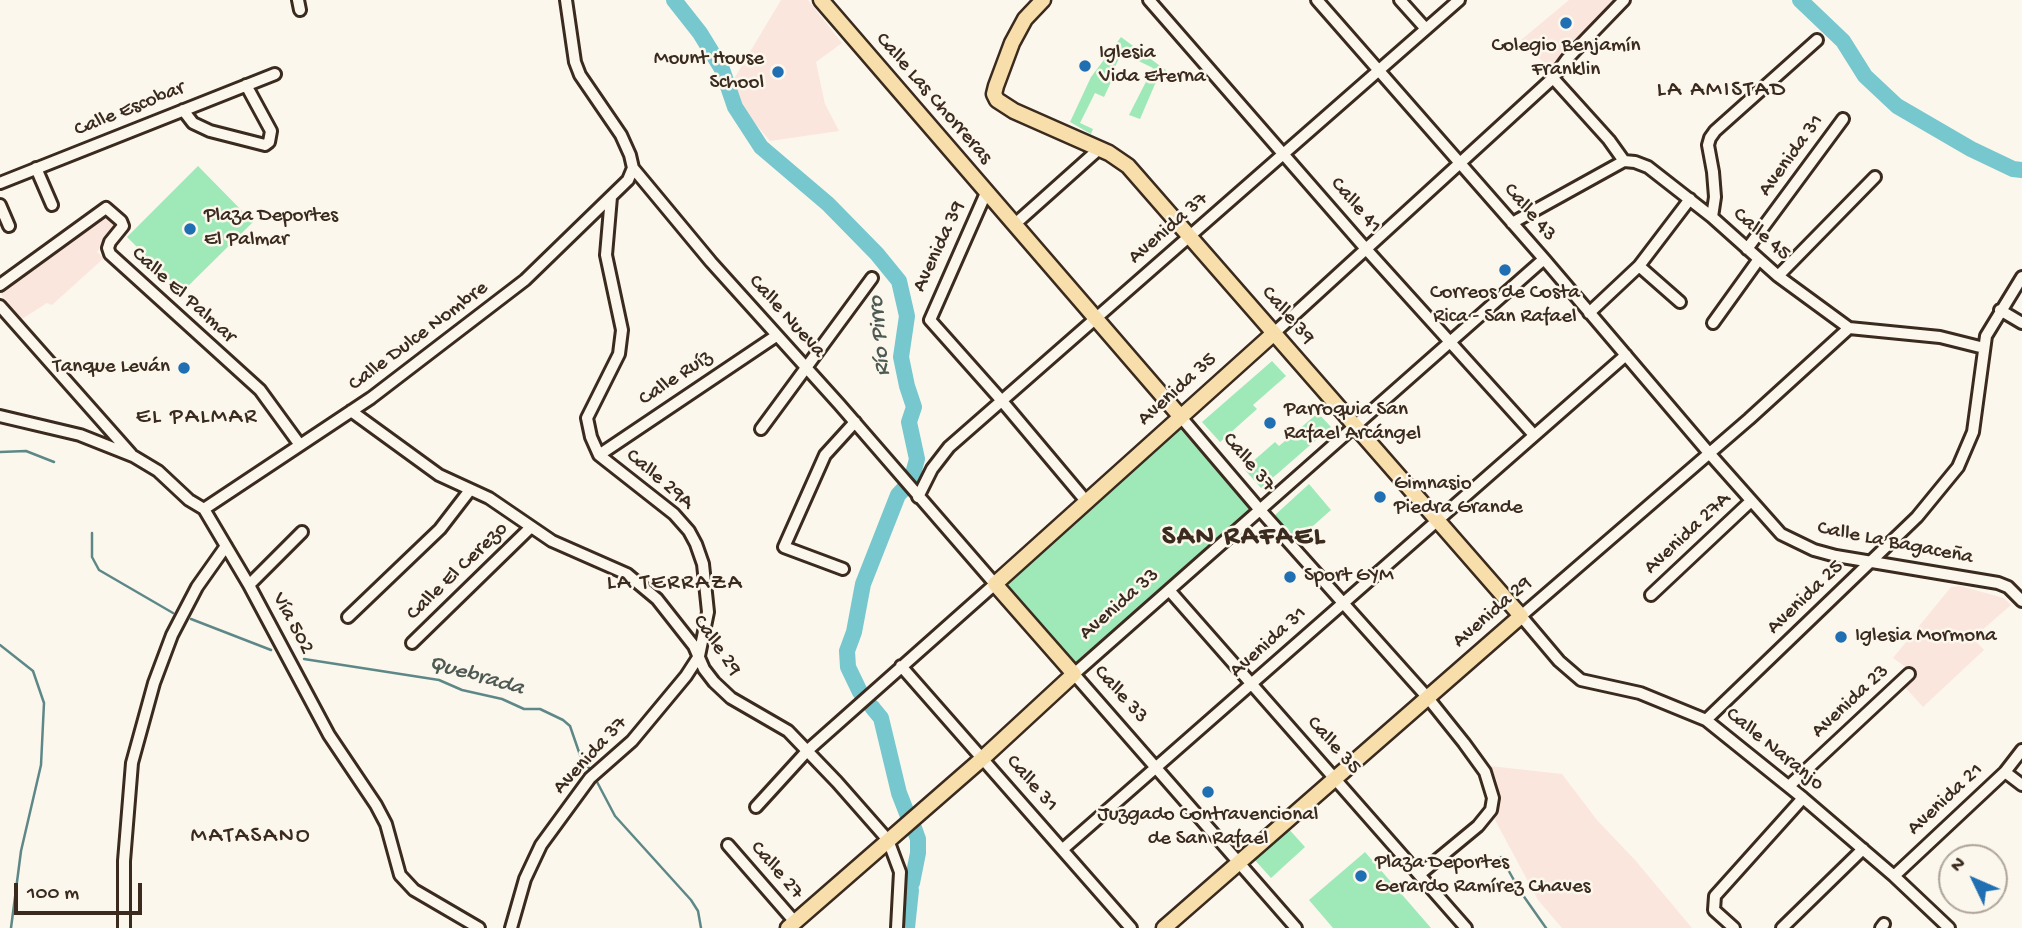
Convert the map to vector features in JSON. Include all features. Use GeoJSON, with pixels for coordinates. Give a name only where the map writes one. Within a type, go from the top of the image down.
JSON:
{"type":"FeatureCollection","features":[{"type":"Feature","properties":{"kind":"main road","name":"Calle Las Chorreras"},"geometry":{"type":"LineString","coordinates":[[821,0],[986,193]]}},
{"type":"Feature","properties":{"kind":"main road","name":"Calle 39"},"geometry":{"type":"LineString","coordinates":[[1044,0],[1023,23],[1012,43],[996,86],[995,97],[1000,103],[1099,149],[1128,166],[1521,616]]}},
{"type":"Feature","properties":{"kind":"main road","name":"Calle 37"},"geometry":{"type":"LineString","coordinates":[[986,193],[1180,416]]}},
{"type":"Feature","properties":{"kind":"main road","name":"Avenida 35"},"geometry":{"type":"LineString","coordinates":[[995,584],[1273,334]]}},
{"type":"Feature","properties":{"kind":"main road","name":"Calle 33"},"geometry":{"type":"LineString","coordinates":[[995,584],[1074,674]]}},
{"type":"Feature","properties":{"kind":"main road","name":"Avenida 29"},"geometry":{"type":"LineString","coordinates":[[1164,928],[1521,616]]}},
{"type":"Feature","properties":{"kind":"main road","name":"Avenida 33"},"geometry":{"type":"LineString","coordinates":[[792,925],[983,758],[1074,674]]}},
{"type":"Feature","properties":{"kind":"street"},"geometry":{"type":"LineString","coordinates":[[566,0],[575,62],[580,75],[621,135],[631,155],[633,168]]}},
{"type":"Feature","properties":{"kind":"street","name":"Calle 41"},"geometry":{"type":"LineString","coordinates":[[1149,0],[1366,249],[1534,435]]}},
{"type":"Feature","properties":{"kind":"street","name":"Calle 43"},"geometry":{"type":"LineString","coordinates":[[1317,0],[1461,163],[1709,453]]}},
{"type":"Feature","properties":{"kind":"street"},"geometry":{"type":"LineString","coordinates":[[1399,0],[1426,29]]}},
{"type":"Feature","properties":{"kind":"street","name":"Avenida 37"},"geometry":{"type":"LineString","coordinates":[[915,494],[941,456],[1459,0]]}},
{"type":"Feature","properties":{"kind":"street","name":"Avenida 35"},"geometry":{"type":"LineString","coordinates":[[1273,334],[1553,78],[1574,51],[1624,0]]}},
{"type":"Feature","properties":{"kind":"street"},"geometry":{"type":"LineString","coordinates":[[1712,217],[1714,197],[1708,145],[1710,138],[1817,40]]}},
{"type":"Feature","properties":{"kind":"street","name":"Calle Escobar"},"geometry":{"type":"LineString","coordinates":[[0,183],[275,74]]}},
{"type":"Feature","properties":{"kind":"street"},"geometry":{"type":"LineString","coordinates":[[1512,223],[1624,161],[1609,140],[1553,78]]}},
{"type":"Feature","properties":{"kind":"street"},"geometry":{"type":"LineString","coordinates":[[183,110],[193,123],[210,131],[265,145],[271,137],[271,131],[246,85]]}},
{"type":"Feature","properties":{"kind":"street","name":"Avenida 31"},"geometry":{"type":"LineString","coordinates":[[1747,249],[1843,119]]}},
{"type":"Feature","properties":{"kind":"street"},"geometry":{"type":"LineString","coordinates":[[1014,224],[1099,149]]}},
{"type":"Feature","properties":{"kind":"street","name":"Calle 45"},"geometry":{"type":"LineString","coordinates":[[1624,161],[1648,167],[1712,217],[1779,276],[1849,328]]}},
{"type":"Feature","properties":{"kind":"street"},"geometry":{"type":"LineString","coordinates":[[36,168],[52,205]]}},
{"type":"Feature","properties":{"kind":"street","name":"Calle Dulce Nombre"},"geometry":{"type":"LineString","coordinates":[[204,509],[351,411],[525,280],[628,180],[633,168]]}},
{"type":"Feature","properties":{"kind":"street","name":"Calle Nueva"},"geometry":{"type":"LineString","coordinates":[[633,168],[915,494]]}},
{"type":"Feature","properties":{"kind":"street"},"geometry":{"type":"LineString","coordinates":[[1779,276],[1875,177]]}},
{"type":"Feature","properties":{"kind":"street","name":"Avenida 39"},"geometry":{"type":"LineString","coordinates":[[986,193],[930,318],[1002,401]]}},
{"type":"Feature","properties":{"kind":"street","name":"Calle 29A"},"geometry":{"type":"LineString","coordinates":[[611,197],[606,255],[622,330],[619,354],[587,418],[599,455],[674,514],[696,544],[703,564],[708,612],[699,656]]}},
{"type":"Feature","properties":{"kind":"street"},"geometry":{"type":"LineString","coordinates":[[1589,313],[1639,266],[1690,199]]}},
{"type":"Feature","properties":{"kind":"street"},"geometry":{"type":"LineString","coordinates":[[0,205],[9,226]]}},
{"type":"Feature","properties":{"kind":"street","name":"Calle El Palmar"},"geometry":{"type":"LineString","coordinates":[[0,285],[106,208],[123,226],[110,242],[110,254],[260,390],[300,445]]}},
{"type":"Feature","properties":{"kind":"street","name":"Avenida 33"},"geometry":{"type":"LineString","coordinates":[[1074,674],[1544,259]]}},
{"type":"Feature","properties":{"kind":"street"},"geometry":{"type":"LineString","coordinates":[[1713,323],[1759,259]]}},
{"type":"Feature","properties":{"kind":"street"},"geometry":{"type":"LineString","coordinates":[[1639,266],[1680,302]]}},
{"type":"Feature","properties":{"kind":"street","name":"Avenida 25"},"geometry":{"type":"LineString","coordinates":[[1706,720],[1941,490],[1963,458],[1973,432],[1986,336],[2022,277]]}},
{"type":"Feature","properties":{"kind":"street"},"geometry":{"type":"LineString","coordinates":[[761,429],[872,278]]}},
{"type":"Feature","properties":{"kind":"street"},"geometry":{"type":"LineString","coordinates":[[0,306],[133,456]]}},
{"type":"Feature","properties":{"kind":"street"},"geometry":{"type":"LineString","coordinates":[[2000,310],[2022,323]]}},
{"type":"Feature","properties":{"kind":"street"},"geometry":{"type":"LineString","coordinates":[[1849,328],[1940,337],[1984,348]]}},
{"type":"Feature","properties":{"kind":"street","name":"Avenida 29"},"geometry":{"type":"LineString","coordinates":[[1521,616],[1849,328]]}},
{"type":"Feature","properties":{"kind":"street","name":"Calle Ruíz"},"geometry":{"type":"LineString","coordinates":[[599,455],[776,336]]}},
{"type":"Feature","properties":{"kind":"street","name":"Avenida 31"},"geometry":{"type":"LineString","coordinates":[[1063,849],[1252,685],[1437,518],[1626,355]]}},
{"type":"Feature","properties":{"kind":"street"},"geometry":{"type":"LineString","coordinates":[[1002,401],[1086,501]]}},
{"type":"Feature","properties":{"kind":"street","name":"Calle 29"},"geometry":{"type":"LineString","coordinates":[[351,411],[439,475],[489,498],[552,541],[611,566],[641,584],[669,613],[694,646],[714,682],[731,698],[778,723],[808,750],[887,841],[900,872],[897,928]]}},
{"type":"Feature","properties":{"kind":"street","name":"Vía 502"},"geometry":{"type":"LineString","coordinates":[[0,416],[80,435],[133,456],[158,471],[204,509],[249,585],[329,734],[376,805],[386,824],[400,875],[414,890],[479,928]]}},
{"type":"Feature","properties":{"kind":"street","name":"Calle 37"},"geometry":{"type":"LineString","coordinates":[[1180,416],[1428,698],[1485,772],[1493,798],[1486,818],[1420,874]]}},
{"type":"Feature","properties":{"kind":"street"},"geometry":{"type":"LineString","coordinates":[[843,569],[784,547],[825,455],[855,422]]}},
{"type":"Feature","properties":{"kind":"street","name":"Calle La Bagaceña"},"geometry":{"type":"LineString","coordinates":[[1709,453],[1782,534],[1794,542],[1836,556],[1998,583],[2008,587],[2022,601]]}},
{"type":"Feature","properties":{"kind":"street"},"geometry":{"type":"LineString","coordinates":[[348,617],[440,528],[470,490]]}},
{"type":"Feature","properties":{"kind":"street","name":"Calle 33"},"geometry":{"type":"LineString","coordinates":[[915,494],[995,584]]}},
{"type":"Feature","properties":{"kind":"street","name":"Avenida 27A"},"geometry":{"type":"LineString","coordinates":[[1651,595],[1751,501]]}},
{"type":"Feature","properties":{"kind":"street","name":"Calle El Cerezo"},"geometry":{"type":"LineString","coordinates":[[412,643],[530,528]]}},
{"type":"Feature","properties":{"kind":"street"},"geometry":{"type":"LineString","coordinates":[[249,585],[302,532]]}},
{"type":"Feature","properties":{"kind":"street"},"geometry":{"type":"LineString","coordinates":[[124,928],[124,860],[132,763],[154,683],[172,635],[197,587],[226,546]]}},
{"type":"Feature","properties":{"kind":"street","name":"Avenida 35"},"geometry":{"type":"LineString","coordinates":[[756,807],[808,750],[995,584]]}},
{"type":"Feature","properties":{"kind":"street","name":"Calle 35"},"geometry":{"type":"LineString","coordinates":[[1169,590],[1466,928]]}},
{"type":"Feature","properties":{"kind":"street","name":"Calle Naranjo"},"geometry":{"type":"LineString","coordinates":[[1521,616],[1559,660],[1581,680],[1640,693],[1706,720],[1863,849],[1949,928]]}},
{"type":"Feature","properties":{"kind":"street","name":"Avenida 37"},"geometry":{"type":"LineString","coordinates":[[511,928],[526,879],[551,830],[590,778],[632,741],[686,676],[699,656]]}},
{"type":"Feature","properties":{"kind":"street","name":"Calle 31"},"geometry":{"type":"LineString","coordinates":[[901,666],[1132,928]]}},
{"type":"Feature","properties":{"kind":"street","name":"Calle 33"},"geometry":{"type":"LineString","coordinates":[[1074,674],[1296,928]]}},
{"type":"Feature","properties":{"kind":"street","name":"Avenida 23"},"geometry":{"type":"LineString","coordinates":[[1789,786],[1909,674]]}},
{"type":"Feature","properties":{"kind":"street","name":"Avenida 21"},"geometry":{"type":"LineString","coordinates":[[1894,876],[2005,772],[2022,750]]}},
{"type":"Feature","properties":{"kind":"street"},"geometry":{"type":"LineString","coordinates":[[2005,772],[2022,785]]}},
{"type":"Feature","properties":{"kind":"street"},"geometry":{"type":"LineString","coordinates":[[1734,928],[1714,911],[1715,896],[1803,798]]}},
{"type":"Feature","properties":{"kind":"street","name":"Calle 27"},"geometry":{"type":"LineString","coordinates":[[728,845],[792,925]]}},
{"type":"Feature","properties":{"kind":"street"},"geometry":{"type":"LineString","coordinates":[[1782,928],[1863,849]]}},
{"type":"Feature","properties":{"kind":"shaded area","name":"Mount House School"},"geometry":{"type":"Polygon","coordinates":[[[781,0],[808,0],[842,43],[816,62],[825,104],[839,131],[770,141],[740,106],[732,82],[781,0]]]}},
{"type":"Feature","properties":{"kind":"shaded area","name":"Colegio Benjamín Franklin"},"geometry":{"type":"Polygon","coordinates":[[[1569,0],[1617,0],[1575,39],[1550,69],[1521,40],[1569,0]]]}},
{"type":"Feature","properties":{"kind":"shaded area"},"geometry":{"type":"Polygon","coordinates":[[[106,216],[116,226],[97,252],[104,258],[52,305],[47,303],[22,319],[0,293],[106,216]]]}},
{"type":"Feature","properties":{"kind":"shaded area"},"geometry":{"type":"Polygon","coordinates":[[[1960,586],[2004,598],[2011,605],[1973,638],[1984,650],[1923,707],[1903,685],[1914,673],[1893,658],[1951,587],[1960,586]]]}},
{"type":"Feature","properties":{"kind":"shaded area"},"geometry":{"type":"Polygon","coordinates":[[[1490,766],[1562,774],[1597,820],[1635,860],[1692,928],[1562,928],[1538,900],[1495,820],[1500,803],[1496,779],[1490,766]]]}},
{"type":"Feature","properties":{"kind":"green space"},"geometry":{"type":"Polygon","coordinates":[[[1121,37],[1167,71],[1155,84],[1140,119],[1129,115],[1153,68],[1122,53],[1108,80],[1111,82],[1104,97],[1095,93],[1080,123],[1093,129],[1091,134],[1070,122],[1091,77],[1121,37]]]}},
{"type":"Feature","properties":{"kind":"green space","name":"Plaza Deportes El Palmar"},"geometry":{"type":"Polygon","coordinates":[[[198,166],[253,222],[182,292],[127,237],[198,166]]]}},
{"type":"Feature","properties":{"kind":"green space"},"geometry":{"type":"Polygon","coordinates":[[[1272,361],[1286,376],[1253,405],[1257,409],[1220,442],[1202,422],[1272,361]]]}},
{"type":"Feature","properties":{"kind":"green space"},"geometry":{"type":"Polygon","coordinates":[[[1318,413],[1331,427],[1261,488],[1244,469],[1275,442],[1279,446],[1318,413]]]}},
{"type":"Feature","properties":{"kind":"green space"},"geometry":{"type":"Polygon","coordinates":[[[1180,429],[1251,509],[1072,665],[1002,585],[1180,429]]]}},
{"type":"Feature","properties":{"kind":"green space"},"geometry":{"type":"Polygon","coordinates":[[[1309,484],[1331,510],[1297,540],[1275,515],[1309,484]]]}},
{"type":"Feature","properties":{"kind":"green space"},"geometry":{"type":"Polygon","coordinates":[[[1287,827],[1305,847],[1271,878],[1253,858],[1287,827]]]}},
{"type":"Feature","properties":{"kind":"green space","name":"Plaza Deportes Gerardo Ramírez Chaves"},"geometry":{"type":"Polygon","coordinates":[[[1365,852],[1431,928],[1333,928],[1309,900],[1365,852]]]}},
{"type":"Feature","properties":{"kind":"waterway","name":"Río Pirro"},"geometry":{"type":"LineString","coordinates":[[674,0],[700,33],[722,69],[735,107],[761,147],[828,204],[877,254],[899,281],[907,316],[901,357],[914,407],[909,422],[917,459],[911,481],[898,495],[863,584],[854,632],[847,651],[848,667],[860,692]]}},
{"type":"Feature","properties":{"kind":"waterway"},"geometry":{"type":"LineString","coordinates":[[1800,0],[1843,41],[1865,76],[1897,106],[1971,149],[2013,169],[2022,170]]}},
{"type":"Feature","properties":{"kind":"waterway"},"geometry":{"type":"LineString","coordinates":[[0,452],[26,451],[54,462]]}},
{"type":"Feature","properties":{"kind":"waterway"},"geometry":{"type":"LineString","coordinates":[[92,533],[92,557],[99,570],[173,613]]}},
{"type":"Feature","properties":{"kind":"waterway"},"geometry":{"type":"LineString","coordinates":[[191,619],[271,650]]}},
{"type":"Feature","properties":{"kind":"waterway"},"geometry":{"type":"LineString","coordinates":[[0,645],[33,671],[44,703],[41,765],[21,851],[11,928]]}},
{"type":"Feature","properties":{"kind":"waterway","name":"Quebrada"},"geometry":{"type":"LineString","coordinates":[[304,659],[439,680],[462,690],[502,699],[524,709],[540,709],[570,726],[580,755],[589,768]]}},
{"type":"Feature","properties":{"kind":"waterway","name":"Río Pirro"},"geometry":{"type":"LineString","coordinates":[[872,707],[881,718],[899,793],[908,816]]}},
{"type":"Feature","properties":{"kind":"waterway","name":"Quebrada"},"geometry":{"type":"LineString","coordinates":[[596,780],[615,816],[691,900],[698,911],[701,928]]}},
{"type":"Feature","properties":{"kind":"waterway","name":"Río Pirro"},"geometry":{"type":"LineString","coordinates":[[912,883],[918,853],[918,839],[914,828]]}},
{"type":"Feature","properties":{"kind":"waterway","name":"Quebrada"},"geometry":{"type":"LineString","coordinates":[[1501,857],[1520,891],[1546,928]]}},
{"type":"Feature","properties":{"kind":"waterway","name":"Río Pirro"},"geometry":{"type":"LineString","coordinates":[[907,928],[911,890]]}},
{"type":"Feature","properties":{"kind":"place","name":"Colegio Benjamín Franklin"},"geometry":{"type":"Point","coordinates":[1566,23]}},
{"type":"Feature","properties":{"kind":"place","name":"Iglesia Vida Eterna"},"geometry":{"type":"Point","coordinates":[1085,66]}},
{"type":"Feature","properties":{"kind":"place","name":"Mount House School"},"geometry":{"type":"Point","coordinates":[778,72]}},
{"type":"Feature","properties":{"kind":"place","name":"Plaza Deportes El Palmar"},"geometry":{"type":"Point","coordinates":[190,229]}},
{"type":"Feature","properties":{"kind":"place","name":"Correos de Costa Rica - San Rafael"},"geometry":{"type":"Point","coordinates":[1505,270]}},
{"type":"Feature","properties":{"kind":"place","name":"Tanque Leván"},"geometry":{"type":"Point","coordinates":[184,368]}},
{"type":"Feature","properties":{"kind":"place","name":"Parroquia San Rafael Arcángel"},"geometry":{"type":"Point","coordinates":[1270,423]}},
{"type":"Feature","properties":{"kind":"place","name":"Gimnasio Piedra Grande"},"geometry":{"type":"Point","coordinates":[1380,497]}},
{"type":"Feature","properties":{"kind":"place","name":"Sport GYM"},"geometry":{"type":"Point","coordinates":[1290,577]}},
{"type":"Feature","properties":{"kind":"place","name":"Iglesia Mormona"},"geometry":{"type":"Point","coordinates":[1841,637]}},
{"type":"Feature","properties":{"kind":"place","name":"Juzgado Contravencional de San Rafael"},"geometry":{"type":"Point","coordinates":[1208,792]}},
{"type":"Feature","properties":{"kind":"place","name":"Plaza Deportes Gerardo Ramírez Chaves"},"geometry":{"type":"Point","coordinates":[1361,876]}},
{"type":"Feature","properties":{"kind":"district","name":"LA AMISTAD"},"geometry":{"type":"Point","coordinates":[1722,91]}},
{"type":"Feature","properties":{"kind":"district","name":"EL PALMAR"},"geometry":{"type":"Point","coordinates":[197,418]}},
{"type":"Feature","properties":{"kind":"district","name":"SAN RAFAEL"},"geometry":{"type":"Point","coordinates":[1244,539]}},
{"type":"Feature","properties":{"kind":"district","name":"LA TERRAZA"},"geometry":{"type":"Point","coordinates":[675,584]}},
{"type":"Feature","properties":{"kind":"district","name":"MATASANO"},"geometry":{"type":"Point","coordinates":[251,837]}}]}
